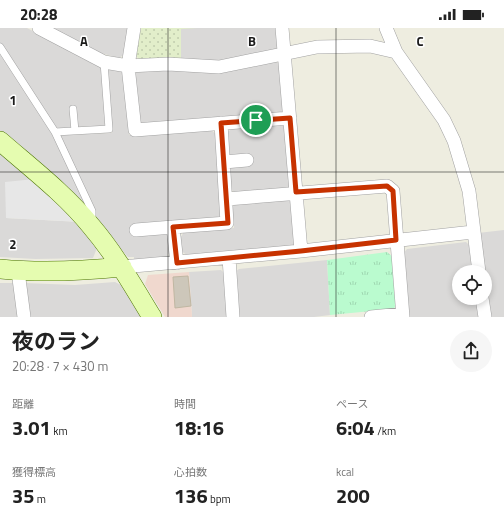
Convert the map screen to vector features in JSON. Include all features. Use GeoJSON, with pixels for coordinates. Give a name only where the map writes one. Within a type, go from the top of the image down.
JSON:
{"type":"FeatureCollection","features":[{"type":"Feature","properties":{"kind":"main road"},"geometry":{"type":"LineString","coordinates":[[0,141],[71,204],[92,226],[122,267],[152,317]]}},
{"type":"Feature","properties":{"kind":"main road"},"geometry":{"type":"LineString","coordinates":[[9,270],[82,271],[122,267]]}},
{"type":"Feature","properties":{"kind":"street"},"geometry":{"type":"LineString","coordinates":[[39,28],[104,62],[128,66],[168,64],[219,67],[316,47],[370,46],[396,52]]}},
{"type":"Feature","properties":{"kind":"street"},"geometry":{"type":"LineString","coordinates":[[134,28],[128,66],[135,130],[290,118]]}},
{"type":"Feature","properties":{"kind":"street"},"geometry":{"type":"LineString","coordinates":[[282,28],[301,251]]}},
{"type":"Feature","properties":{"kind":"street"},"geometry":{"type":"LineString","coordinates":[[386,28],[396,52],[444,120],[454,140],[469,191],[478,265]]}},
{"type":"Feature","properties":{"kind":"street"},"geometry":{"type":"LineString","coordinates":[[136,230],[228,223],[221,123]]}},
{"type":"Feature","properties":{"kind":"street"},"geometry":{"type":"LineString","coordinates":[[224,162],[247,160]]}},
{"type":"Feature","properties":{"kind":"street"},"geometry":{"type":"LineString","coordinates":[[227,199],[296,192],[387,186],[393,191],[403,316],[371,317]]}},
{"type":"Feature","properties":{"kind":"street"},"geometry":{"type":"LineString","coordinates":[[173,227],[177,263]]}},
{"type":"Feature","properties":{"kind":"street"},"geometry":{"type":"LineString","coordinates":[[122,267],[301,251],[473,232]]}},
{"type":"Feature","properties":{"kind":"street"},"geometry":{"type":"LineString","coordinates":[[229,258],[233,317]]}},
{"type":"Feature","properties":{"kind":"street"},"geometry":{"type":"LineString","coordinates":[[9,270],[24,317]]}},
{"type":"Feature","properties":{"kind":"street"},"geometry":{"type":"LineString","coordinates":[[483,305],[485,317]]}},
{"type":"Feature","properties":{"kind":"lane"},"geometry":{"type":"LineString","coordinates":[[0,47],[55,132],[92,211],[92,226]]}},
{"type":"Feature","properties":{"kind":"lane"},"geometry":{"type":"LineString","coordinates":[[55,132],[109,129],[104,62]]}},
{"type":"Feature","properties":{"kind":"lane"},"geometry":{"type":"LineString","coordinates":[[73,109],[76,131]]}},
{"type":"Feature","properties":{"kind":"shaded area"},"geometry":{"type":"Polygon","coordinates":[[[0,28],[27,28],[102,68],[106,126],[77,127],[76,108],[72,129],[56,130],[0,44],[0,28]]]}},
{"type":"Feature","properties":{"kind":"shaded area"},"geometry":{"type":"Polygon","coordinates":[[[49,28],[129,28],[125,54],[119,58],[90,50],[49,28]]]}},
{"type":"Feature","properties":{"kind":"shaded area"},"geometry":{"type":"Polygon","coordinates":[[[181,28],[278,28],[279,45],[275,51],[209,63],[181,61],[181,28]]]}},
{"type":"Feature","properties":{"kind":"shaded area"},"geometry":{"type":"Polygon","coordinates":[[[0,52],[54,136],[90,212],[0,132],[0,52]]]}},
{"type":"Feature","properties":{"kind":"shaded area"},"geometry":{"type":"Polygon","coordinates":[[[275,60],[280,65],[285,108],[280,114],[143,124],[138,120],[134,74],[138,69],[275,60]]]}},
{"type":"Feature","properties":{"kind":"shaded area"},"geometry":{"type":"Polygon","coordinates":[[[107,68],[118,69],[124,74],[129,135],[210,129],[217,135],[223,213],[218,220],[131,227],[132,235],[169,232],[170,252],[166,258],[134,260],[134,257],[128,257],[121,249],[118,251],[98,225],[93,207],[60,135],[112,133],[107,68]]]}},
{"type":"Feature","properties":{"kind":"shaded area"},"geometry":{"type":"Polygon","coordinates":[[[283,123],[286,128],[291,185],[286,190],[237,195],[231,189],[226,134],[233,127],[283,123]]]}},
{"type":"Feature","properties":{"kind":"shaded area"},"geometry":{"type":"Polygon","coordinates":[[[0,149],[35,179],[6,218],[81,222],[97,248],[93,258],[35,259],[0,257],[0,149]]]}},
{"type":"Feature","properties":{"kind":"shaded area"},"geometry":{"type":"Polygon","coordinates":[[[35,179],[81,222],[6,218],[5,182],[35,179]]]}},
{"type":"Feature","properties":{"kind":"shaded area"},"geometry":{"type":"Polygon","coordinates":[[[286,198],[293,203],[294,247],[187,255],[181,251],[180,238],[184,232],[234,228],[232,207],[237,202],[286,198]]]}},
{"type":"Feature","properties":{"kind":"shaded area"},"geometry":{"type":"Polygon","coordinates":[[[504,230],[504,317],[488,317],[487,305],[492,305],[492,265],[484,265],[478,233],[504,230]]]}},
{"type":"Feature","properties":{"kind":"shaded area"},"geometry":{"type":"Polygon","coordinates":[[[466,242],[470,246],[473,265],[452,265],[452,305],[478,305],[480,317],[408,317],[403,254],[407,249],[466,242]]]}},
{"type":"Feature","properties":{"kind":"shaded area"},"geometry":{"type":"Polygon","coordinates":[[[327,260],[330,315],[314,317],[238,317],[235,272],[239,269],[327,260]]]}},
{"type":"Feature","properties":{"kind":"shaded area"},"geometry":{"type":"Polygon","coordinates":[[[221,270],[225,274],[228,317],[192,317],[189,272],[221,270]]]}},
{"type":"Feature","properties":{"kind":"shaded area"},"geometry":{"type":"Polygon","coordinates":[[[189,272],[192,317],[165,317],[145,284],[148,275],[189,272]]]}},
{"type":"Feature","properties":{"kind":"shaded area"},"geometry":{"type":"Polygon","coordinates":[[[115,282],[121,285],[124,284],[145,317],[29,317],[24,283],[75,285],[115,282]]]}},
{"type":"Feature","properties":{"kind":"shaded area"},"geometry":{"type":"Polygon","coordinates":[[[0,283],[13,283],[19,317],[0,317],[0,283]]]}},
{"type":"Feature","properties":{"kind":"green space"},"geometry":{"type":"Polygon","coordinates":[[[140,28],[197,28],[181,29],[181,61],[140,60],[135,55],[140,28]]]}},
{"type":"Feature","properties":{"kind":"green space"},"geometry":{"type":"Polygon","coordinates":[[[387,252],[393,257],[397,305],[393,309],[330,315],[327,260],[387,252]]]}},
{"type":"Feature","properties":{"kind":"building"},"geometry":{"type":"Polygon","coordinates":[[[188,276],[191,306],[175,308],[173,277],[188,276]]]}},
{"type":"Feature","properties":{"kind":"route"},"geometry":{"type":"LineString","coordinates":[[290,118],[296,192],[387,186],[393,191],[396,240],[177,263],[173,227],[228,223],[221,123],[256,120],[290,118]]}}]}
